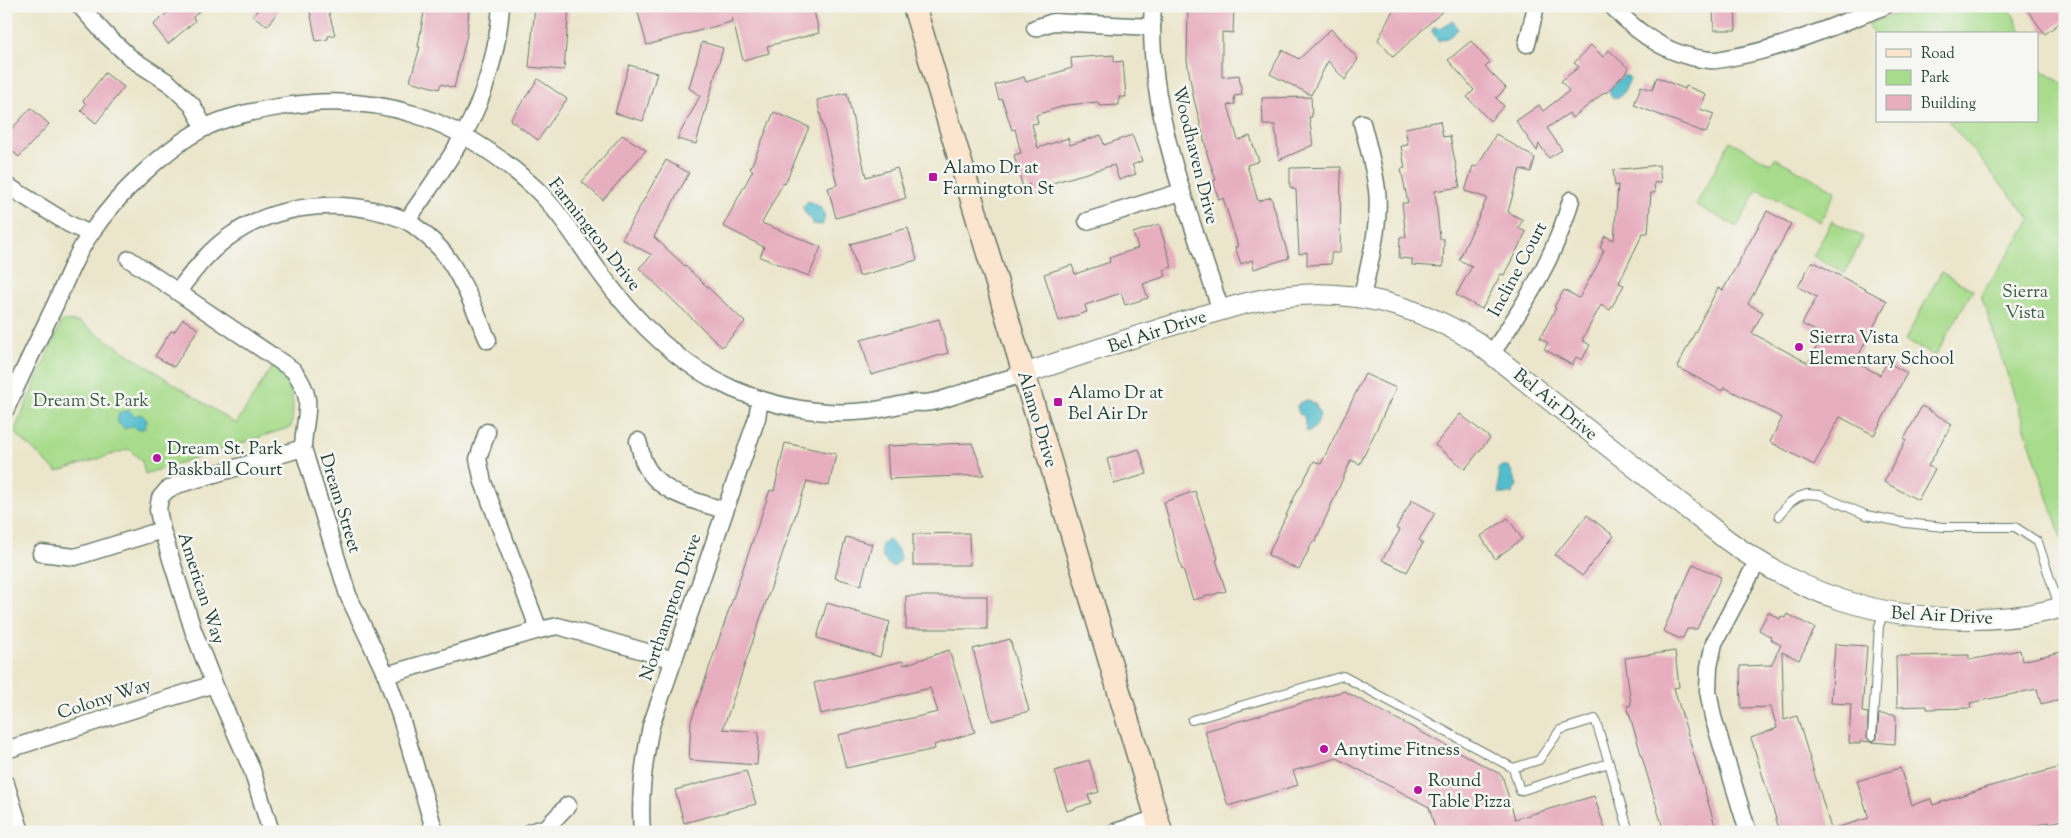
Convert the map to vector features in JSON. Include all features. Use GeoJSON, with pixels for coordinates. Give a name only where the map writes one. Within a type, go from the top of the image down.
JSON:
{"type":"FeatureCollection","features":[{"type":"Feature","properties":{"kind":"main road","name":"Alamo Drive"},"geometry":{"type":"LineString","coordinates":[[914,6],[1159,825]]}},
{"type":"Feature","properties":{"kind":"street"},"geometry":{"type":"LineString","coordinates":[[80,6],[104,33],[132,59],[169,83],[192,105],[206,128]]}},
{"type":"Feature","properties":{"kind":"street"},"geometry":{"type":"LineString","coordinates":[[407,221],[464,134],[481,99],[500,28],[501,6]]}},
{"type":"Feature","properties":{"kind":"street","name":"Woodhaven Drive"},"geometry":{"type":"LineString","coordinates":[[1153,6],[1152,27],[1162,110],[1181,192],[1221,311]]}},
{"type":"Feature","properties":{"kind":"street"},"geometry":{"type":"LineString","coordinates":[[1527,44],[1536,6]]}},
{"type":"Feature","properties":{"kind":"street"},"geometry":{"type":"LineString","coordinates":[[1612,6],[1651,41],[1675,52],[1711,60],[1753,53],[1829,28],[1885,6]]}},
{"type":"Feature","properties":{"kind":"street"},"geometry":{"type":"LineString","coordinates":[[1035,28],[1054,22],[1152,27]]}},
{"type":"Feature","properties":{"kind":"street","name":"Farmington Drive"},"geometry":{"type":"LineString","coordinates":[[6,409],[10,389],[90,234],[121,197],[165,154],[206,128],[247,112],[301,103],[340,102],[368,104],[416,114],[464,134],[502,159],[537,190],[558,213],[620,299],[655,336],[710,378],[760,399],[784,406],[812,410],[863,412],[911,403],[930,403],[1024,374]]}},
{"type":"Feature","properties":{"kind":"street"},"geometry":{"type":"LineString","coordinates":[[1362,123],[1377,192],[1376,226],[1362,297]]}},
{"type":"Feature","properties":{"kind":"street"},"geometry":{"type":"LineString","coordinates":[[6,185],[69,224],[90,234]]}},
{"type":"Feature","properties":{"kind":"street"},"geometry":{"type":"LineString","coordinates":[[1087,220],[1181,192]]}},
{"type":"Feature","properties":{"kind":"street","name":"Incline Court"},"geometry":{"type":"LineString","coordinates":[[1492,353],[1506,333],[1546,263],[1563,227],[1571,200]]}},
{"type":"Feature","properties":{"kind":"street"},"geometry":{"type":"LineString","coordinates":[[178,291],[210,251],[234,233],[279,213],[326,206],[353,207],[407,221],[442,252],[460,278],[488,340]]}},
{"type":"Feature","properties":{"kind":"street","name":"Dream Street"},"geometry":{"type":"LineString","coordinates":[[130,259],[293,370],[302,382],[306,395],[308,414],[303,432],[303,448],[348,594],[386,675],[400,715],[435,832]]}},
{"type":"Feature","properties":{"kind":"street","name":"Bel Air Drive"},"geometry":{"type":"LineString","coordinates":[[1024,374],[1221,311],[1262,300],[1301,294],[1362,297],[1421,313],[1456,329],[1492,353],[1727,540],[1757,562],[1800,585],[1836,599],[1884,612],[1921,617],[2014,618],[2062,607]]}},
{"type":"Feature","properties":{"kind":"street","name":"Northampton Drive"},"geometry":{"type":"LineString","coordinates":[[642,832],[640,794],[651,726],[757,418],[760,399]]}},
{"type":"Feature","properties":{"kind":"street"},"geometry":{"type":"LineString","coordinates":[[487,432],[478,459],[483,482],[539,630]]}},
{"type":"Feature","properties":{"kind":"street"},"geometry":{"type":"LineString","coordinates":[[638,441],[644,461],[652,475],[671,492],[724,510]]}},
{"type":"Feature","properties":{"kind":"street","name":"American Way"},"geometry":{"type":"LineString","coordinates":[[271,832],[247,755],[214,684],[193,630],[162,530],[158,510],[160,498],[167,490],[177,485],[303,448]]}},
{"type":"Feature","properties":{"kind":"street"},"geometry":{"type":"LineString","coordinates":[[41,553],[75,557],[162,530]]}},
{"type":"Feature","properties":{"kind":"street"},"geometry":{"type":"LineString","coordinates":[[1748,832],[1713,717],[1708,683],[1708,666],[1714,642],[1757,562]]}},
{"type":"Feature","properties":{"kind":"street"},"geometry":{"type":"LineString","coordinates":[[386,675],[558,626],[674,660]]}},
{"type":"Feature","properties":{"kind":"street","name":"Colony Way"},"geometry":{"type":"LineString","coordinates":[[6,750],[214,684]]}},
{"type":"Feature","properties":{"kind":"street"},"geometry":{"type":"LineString","coordinates":[[6,784],[21,832]]}},
{"type":"Feature","properties":{"kind":"street"},"geometry":{"type":"LineString","coordinates":[[530,832],[547,827],[568,805]]}},
{"type":"Feature","properties":{"kind":"street"},"geometry":{"type":"LineString","coordinates":[[1114,832],[1159,825]]}},
{"type":"Feature","properties":{"kind":"lane"},"geometry":{"type":"LineString","coordinates":[[1779,516],[1789,503],[1798,497],[1808,494],[1820,495],[1866,515],[1906,523],[1944,527],[2015,527],[2038,542],[2062,607]]}},
{"type":"Feature","properties":{"kind":"lane"},"geometry":{"type":"LineString","coordinates":[[1872,736],[1879,626],[1884,612]]}},
{"type":"Feature","properties":{"kind":"lane"},"geometry":{"type":"LineString","coordinates":[[1192,720],[1343,676],[1513,768],[1520,791],[1609,763]]}},
{"type":"Feature","properties":{"kind":"lane"},"geometry":{"type":"LineString","coordinates":[[1513,768],[1539,760],[1560,730],[1595,720],[1629,832]]}},
{"type":"Feature","properties":{"kind":"green space"},"geometry":{"type":"Polygon","coordinates":[[[1919,6],[2009,6],[2021,32],[1876,32],[1876,35],[1867,24],[1919,6]]]}},
{"type":"Feature","properties":{"kind":"green space","name":"Sierra Vista"},"geometry":{"type":"Polygon","coordinates":[[[2038,68],[2065,85],[2065,549],[1981,295],[2031,220],[1949,122],[2038,122],[2038,68]]]}},
{"type":"Feature","properties":{"kind":"green space"},"geometry":{"type":"Polygon","coordinates":[[[1730,141],[1771,164],[1775,158],[1836,191],[1820,222],[1758,189],[1737,227],[1696,205],[1730,141]]]}},
{"type":"Feature","properties":{"kind":"green space"},"geometry":{"type":"Polygon","coordinates":[[[1832,221],[1863,237],[1845,273],[1813,256],[1832,221]]]}},
{"type":"Feature","properties":{"kind":"green space"},"geometry":{"type":"Polygon","coordinates":[[[1941,272],[1973,290],[1935,356],[1905,340],[1941,272]]]}},
{"type":"Feature","properties":{"kind":"green space","name":"Dream St. Park"},"geometry":{"type":"Polygon","coordinates":[[[62,321],[79,322],[236,424],[273,365],[285,380],[291,393],[293,408],[291,427],[145,474],[142,461],[129,449],[57,472],[14,432],[62,321]]]}},
{"type":"Feature","properties":{"kind":"water"},"geometry":{"type":"Polygon","coordinates":[[[1453,21],[1458,29],[1449,37],[1438,41],[1432,31],[1434,27],[1440,28],[1453,21]]]}},
{"type":"Feature","properties":{"kind":"water"},"geometry":{"type":"Polygon","coordinates":[[[1623,76],[1628,76],[1630,80],[1625,90],[1618,98],[1612,98],[1609,90],[1623,76]]]}},
{"type":"Feature","properties":{"kind":"water"},"geometry":{"type":"Polygon","coordinates":[[[808,201],[820,207],[824,213],[822,225],[813,224],[805,213],[803,206],[808,201]]]}},
{"type":"Feature","properties":{"kind":"water"},"geometry":{"type":"Polygon","coordinates":[[[1307,400],[1315,404],[1320,415],[1316,426],[1310,432],[1306,431],[1304,416],[1299,414],[1297,407],[1299,403],[1307,400]]]}},
{"type":"Feature","properties":{"kind":"water"},"geometry":{"type":"Polygon","coordinates":[[[129,410],[135,416],[141,414],[147,420],[145,428],[137,430],[133,426],[125,429],[117,422],[119,413],[129,410]]]}},
{"type":"Feature","properties":{"kind":"water"},"geometry":{"type":"Polygon","coordinates":[[[1509,466],[1517,485],[1512,494],[1500,494],[1499,492],[1499,468],[1509,466]]]}},
{"type":"Feature","properties":{"kind":"water"},"geometry":{"type":"Polygon","coordinates":[[[888,539],[898,550],[901,560],[894,567],[886,562],[881,550],[882,545],[888,539]]]}},
{"type":"Feature","properties":{"kind":"building"},"geometry":{"type":"Polygon","coordinates":[[[175,6],[205,6],[193,17],[195,21],[168,44],[153,25],[175,6]]]}},
{"type":"Feature","properties":{"kind":"building"},"geometry":{"type":"Polygon","coordinates":[[[260,6],[281,6],[268,26],[253,16],[260,6]]]}},
{"type":"Feature","properties":{"kind":"building"},"geometry":{"type":"Polygon","coordinates":[[[309,6],[327,6],[335,35],[328,36],[328,39],[316,41],[309,6]]]}},
{"type":"Feature","properties":{"kind":"building"},"geometry":{"type":"Polygon","coordinates":[[[425,6],[469,6],[467,35],[454,88],[441,84],[439,89],[410,81],[420,47],[418,47],[425,6]]]}},
{"type":"Feature","properties":{"kind":"building"},"geometry":{"type":"Polygon","coordinates":[[[535,6],[569,6],[564,70],[529,67],[535,6]]]}},
{"type":"Feature","properties":{"kind":"building"},"geometry":{"type":"Polygon","coordinates":[[[636,6],[813,6],[819,33],[767,46],[769,53],[743,60],[732,18],[731,22],[647,45],[636,6]]]}},
{"type":"Feature","properties":{"kind":"building"},"geometry":{"type":"Polygon","coordinates":[[[1188,6],[1234,7],[1233,33],[1222,32],[1222,77],[1239,75],[1242,95],[1234,96],[1235,104],[1228,105],[1238,140],[1250,136],[1259,161],[1247,165],[1258,201],[1271,197],[1289,258],[1254,269],[1252,260],[1241,264],[1235,247],[1238,246],[1223,198],[1219,200],[1213,181],[1216,180],[1206,151],[1193,95],[1187,60],[1188,6]]]}},
{"type":"Feature","properties":{"kind":"building"},"geometry":{"type":"Polygon","coordinates":[[[1395,6],[1448,6],[1393,57],[1378,40],[1395,6]]]}},
{"type":"Feature","properties":{"kind":"building"},"geometry":{"type":"Polygon","coordinates":[[[1713,6],[1735,6],[1736,30],[1714,30],[1713,6]]]}},
{"type":"Feature","properties":{"kind":"building"},"geometry":{"type":"Polygon","coordinates":[[[2024,6],[2065,6],[2065,19],[2045,34],[2024,6]]]}},
{"type":"Feature","properties":{"kind":"building"},"geometry":{"type":"Polygon","coordinates":[[[1331,29],[1358,59],[1345,80],[1328,61],[1311,95],[1270,74],[1282,50],[1299,59],[1331,29]]]}},
{"type":"Feature","properties":{"kind":"building"},"geometry":{"type":"Polygon","coordinates":[[[1471,41],[1490,63],[1485,67],[1506,88],[1496,98],[1504,106],[1490,121],[1467,97],[1474,90],[1448,60],[1471,41]]]}},
{"type":"Feature","properties":{"kind":"building"},"geometry":{"type":"Polygon","coordinates":[[[702,42],[723,48],[696,144],[677,139],[700,96],[689,88],[702,42]]]}},
{"type":"Feature","properties":{"kind":"building"},"geometry":{"type":"Polygon","coordinates":[[[1591,45],[1603,57],[1609,50],[1629,69],[1606,93],[1572,118],[1569,113],[1547,128],[1562,150],[1549,158],[1539,144],[1537,151],[1516,121],[1539,105],[1543,111],[1569,91],[1561,81],[1579,67],[1574,63],[1591,45]]]}},
{"type":"Feature","properties":{"kind":"building"},"geometry":{"type":"Polygon","coordinates":[[[1114,55],[1114,62],[1123,61],[1126,97],[1119,97],[1119,105],[1099,106],[1098,102],[1067,105],[1036,115],[1038,123],[1032,124],[1038,148],[1068,138],[1070,145],[1101,135],[1104,145],[1132,135],[1142,161],[1132,165],[1136,174],[1119,180],[1114,165],[1049,184],[1050,190],[1032,195],[1029,184],[1023,188],[1014,155],[1021,153],[1015,129],[1012,130],[1002,99],[999,100],[995,85],[1024,77],[1026,82],[1072,68],[1071,58],[1114,55]]]}},
{"type":"Feature","properties":{"kind":"building"},"geometry":{"type":"Polygon","coordinates":[[[629,65],[657,73],[643,121],[615,113],[629,65]]]}},
{"type":"Feature","properties":{"kind":"building"},"geometry":{"type":"Polygon","coordinates":[[[105,73],[124,87],[96,123],[81,111],[86,104],[83,101],[105,73]]]}},
{"type":"Feature","properties":{"kind":"building"},"geometry":{"type":"Polygon","coordinates":[[[1657,77],[1685,89],[1686,86],[1706,94],[1700,109],[1714,114],[1706,133],[1634,105],[1641,86],[1652,90],[1657,77]]]}},
{"type":"Feature","properties":{"kind":"building"},"geometry":{"type":"Polygon","coordinates":[[[538,79],[567,99],[538,140],[510,120],[538,79]]]}},
{"type":"Feature","properties":{"kind":"building"},"geometry":{"type":"Polygon","coordinates":[[[847,93],[866,177],[897,168],[906,198],[836,218],[828,188],[837,185],[817,100],[847,93]]]}},
{"type":"Feature","properties":{"kind":"building"},"geometry":{"type":"Polygon","coordinates":[[[1311,97],[1312,117],[1309,117],[1313,145],[1279,160],[1275,125],[1263,125],[1262,98],[1311,97]]]}},
{"type":"Feature","properties":{"kind":"building"},"geometry":{"type":"Polygon","coordinates":[[[31,108],[49,124],[19,157],[6,146],[6,135],[31,108]]]}},
{"type":"Feature","properties":{"kind":"building"},"geometry":{"type":"Polygon","coordinates":[[[774,112],[809,127],[785,184],[783,183],[762,223],[821,247],[809,276],[760,257],[764,247],[723,226],[753,170],[750,169],[774,112]]]}},
{"type":"Feature","properties":{"kind":"building"},"geometry":{"type":"Polygon","coordinates":[[[1440,121],[1443,137],[1450,136],[1460,187],[1435,191],[1440,239],[1444,239],[1443,267],[1412,265],[1412,259],[1399,258],[1400,237],[1406,237],[1402,203],[1408,203],[1401,169],[1405,168],[1401,146],[1408,145],[1405,128],[1440,121]]]}},
{"type":"Feature","properties":{"kind":"building"},"geometry":{"type":"Polygon","coordinates":[[[1496,134],[1535,158],[1531,172],[1520,169],[1508,212],[1523,220],[1518,228],[1526,232],[1504,275],[1501,274],[1482,309],[1456,295],[1472,266],[1459,260],[1487,198],[1465,191],[1473,166],[1477,167],[1496,134]]]}},
{"type":"Feature","properties":{"kind":"building"},"geometry":{"type":"Polygon","coordinates":[[[622,135],[646,150],[603,200],[582,182],[622,135]]]}},
{"type":"Feature","properties":{"kind":"building"},"geometry":{"type":"Polygon","coordinates":[[[666,160],[689,173],[654,237],[745,322],[722,347],[639,268],[652,255],[622,239],[666,160]]]}},
{"type":"Feature","properties":{"kind":"building"},"geometry":{"type":"Polygon","coordinates":[[[1659,165],[1661,182],[1654,183],[1655,193],[1651,193],[1648,233],[1643,233],[1619,283],[1624,285],[1610,310],[1601,305],[1582,340],[1590,345],[1582,360],[1576,357],[1572,365],[1544,349],[1548,343],[1540,338],[1564,290],[1579,298],[1604,250],[1600,248],[1605,236],[1614,240],[1618,185],[1615,186],[1613,170],[1659,165]]]}},
{"type":"Feature","properties":{"kind":"building"},"geometry":{"type":"Polygon","coordinates":[[[1341,167],[1340,253],[1331,253],[1331,264],[1307,265],[1307,252],[1299,254],[1296,190],[1290,187],[1290,168],[1341,167]]]}},
{"type":"Feature","properties":{"kind":"building"},"geometry":{"type":"Polygon","coordinates":[[[1767,211],[1791,224],[1748,304],[1763,312],[1752,333],[1808,363],[1823,335],[1802,324],[1817,297],[1798,287],[1812,261],[1887,301],[1855,362],[1880,375],[1887,362],[1907,373],[1874,435],[1840,417],[1814,465],[1770,442],[1782,418],[1724,387],[1722,391],[1677,367],[1718,288],[1723,290],[1767,211]]]}},
{"type":"Feature","properties":{"kind":"building"},"geometry":{"type":"Polygon","coordinates":[[[1159,224],[1172,267],[1164,270],[1166,276],[1143,284],[1148,298],[1125,305],[1121,293],[1085,305],[1087,312],[1059,321],[1044,274],[1072,265],[1075,274],[1110,262],[1109,258],[1138,248],[1133,233],[1159,224]]]}},
{"type":"Feature","properties":{"kind":"building"},"geometry":{"type":"Polygon","coordinates":[[[908,228],[917,260],[859,276],[850,244],[908,228]]]}},
{"type":"Feature","properties":{"kind":"building"},"geometry":{"type":"Polygon","coordinates":[[[183,319],[198,329],[174,367],[155,356],[171,331],[174,332],[183,319]]]}},
{"type":"Feature","properties":{"kind":"building"},"geometry":{"type":"Polygon","coordinates":[[[939,319],[948,353],[871,375],[861,340],[939,319]]]}},
{"type":"Feature","properties":{"kind":"building"},"geometry":{"type":"Polygon","coordinates":[[[1365,374],[1396,388],[1360,464],[1351,460],[1315,542],[1313,541],[1299,570],[1268,555],[1298,489],[1314,461],[1321,464],[1365,374]]]}},
{"type":"Feature","properties":{"kind":"building"},"geometry":{"type":"Polygon","coordinates":[[[1922,406],[1952,424],[1928,466],[1935,469],[1918,500],[1884,482],[1922,406]]]}},
{"type":"Feature","properties":{"kind":"building"},"geometry":{"type":"Polygon","coordinates":[[[1460,414],[1490,438],[1465,469],[1435,445],[1460,414]]]}},
{"type":"Feature","properties":{"kind":"building"},"geometry":{"type":"Polygon","coordinates":[[[785,443],[836,454],[829,486],[807,481],[723,729],[759,732],[757,765],[689,760],[691,721],[770,490],[774,491],[785,443]]]}},
{"type":"Feature","properties":{"kind":"building"},"geometry":{"type":"Polygon","coordinates":[[[972,443],[984,475],[889,479],[887,446],[972,443]]]}},
{"type":"Feature","properties":{"kind":"building"},"geometry":{"type":"Polygon","coordinates":[[[1139,449],[1147,474],[1114,484],[1107,459],[1139,449]]]}},
{"type":"Feature","properties":{"kind":"building"},"geometry":{"type":"Polygon","coordinates":[[[1195,491],[1218,559],[1216,560],[1226,591],[1193,600],[1182,570],[1164,502],[1195,491]]]}},
{"type":"Feature","properties":{"kind":"building"},"geometry":{"type":"Polygon","coordinates":[[[1412,500],[1435,513],[1419,540],[1423,543],[1407,572],[1382,560],[1400,530],[1396,528],[1412,500]]]}},
{"type":"Feature","properties":{"kind":"building"},"geometry":{"type":"Polygon","coordinates":[[[1587,515],[1614,536],[1582,576],[1555,555],[1587,515]]]}},
{"type":"Feature","properties":{"kind":"building"},"geometry":{"type":"Polygon","coordinates":[[[1508,518],[1522,539],[1495,559],[1481,536],[1508,518]]]}},
{"type":"Feature","properties":{"kind":"building"},"geometry":{"type":"Polygon","coordinates":[[[969,533],[970,565],[913,565],[913,534],[969,533]]]}},
{"type":"Feature","properties":{"kind":"building"},"geometry":{"type":"Polygon","coordinates":[[[846,537],[872,544],[861,585],[835,578],[846,537]]]}},
{"type":"Feature","properties":{"kind":"building"},"geometry":{"type":"Polygon","coordinates":[[[1693,564],[1721,577],[1697,629],[1687,629],[1683,638],[1678,638],[1663,631],[1693,564]]]}},
{"type":"Feature","properties":{"kind":"building"},"geometry":{"type":"Polygon","coordinates":[[[906,596],[987,596],[987,629],[906,629],[906,596]]]}},
{"type":"Feature","properties":{"kind":"building"},"geometry":{"type":"Polygon","coordinates":[[[827,603],[890,622],[880,657],[817,638],[827,603]]]}},
{"type":"Feature","properties":{"kind":"building"},"geometry":{"type":"Polygon","coordinates":[[[1768,612],[1780,619],[1781,616],[1785,618],[1787,614],[1815,628],[1799,660],[1782,652],[1784,720],[1797,716],[1832,832],[1780,832],[1751,738],[1777,728],[1771,707],[1741,708],[1740,666],[1771,665],[1781,645],[1759,630],[1768,612]]]}},
{"type":"Feature","properties":{"kind":"building"},"geometry":{"type":"Polygon","coordinates":[[[1010,639],[1029,711],[992,721],[973,649],[1010,639]]]}},
{"type":"Feature","properties":{"kind":"building"},"geometry":{"type":"Polygon","coordinates":[[[1835,644],[1867,646],[1862,712],[1868,713],[1867,738],[1871,742],[1849,743],[1851,704],[1831,703],[1835,644]]]}},
{"type":"Feature","properties":{"kind":"building"},"geometry":{"type":"Polygon","coordinates":[[[949,650],[975,732],[934,745],[935,749],[846,768],[838,735],[938,712],[930,688],[821,714],[814,683],[903,661],[904,665],[949,650]]]}},
{"type":"Feature","properties":{"kind":"building"},"geometry":{"type":"Polygon","coordinates":[[[2020,650],[2022,661],[2065,651],[2065,698],[2041,704],[2037,689],[1970,703],[1971,708],[1927,709],[1927,706],[1897,707],[1896,656],[1969,655],[1969,660],[2020,650]]]}},
{"type":"Feature","properties":{"kind":"building"},"geometry":{"type":"Polygon","coordinates":[[[1675,651],[1679,687],[1674,688],[1717,832],[1664,832],[1627,706],[1631,705],[1625,658],[1675,651]]]}},
{"type":"Feature","properties":{"kind":"building"},"geometry":{"type":"Polygon","coordinates":[[[1344,691],[1502,775],[1515,819],[1594,796],[1606,832],[1436,832],[1429,807],[1337,758],[1293,771],[1298,785],[1228,806],[1205,731],[1344,691]]]}},
{"type":"Feature","properties":{"kind":"building"},"geometry":{"type":"Polygon","coordinates":[[[1879,714],[1896,715],[1895,744],[1871,742],[1877,739],[1879,714]]]}},
{"type":"Feature","properties":{"kind":"building"},"geometry":{"type":"Polygon","coordinates":[[[1089,760],[1099,792],[1088,795],[1091,803],[1067,811],[1055,771],[1089,760]]]}},
{"type":"Feature","properties":{"kind":"building"},"geometry":{"type":"Polygon","coordinates":[[[2065,766],[2065,819],[2049,824],[2049,822],[2013,832],[1835,832],[1835,828],[1869,818],[1857,781],[1900,768],[1912,805],[1931,799],[1933,805],[1987,787],[2065,766]]]}},
{"type":"Feature","properties":{"kind":"building"},"geometry":{"type":"Polygon","coordinates":[[[746,771],[756,804],[684,823],[675,790],[746,771]]]}},
{"type":"Feature","properties":{"kind":"place","name":"Alamo Dr at Farmington St"},"geometry":{"type":"Point","coordinates":[933,177]}},
{"type":"Feature","properties":{"kind":"place","name":"Sierra Vista Elementary School"},"geometry":{"type":"Point","coordinates":[1799,347]}},
{"type":"Feature","properties":{"kind":"place","name":"Alamo Dr at Bel Air Dr"},"geometry":{"type":"Point","coordinates":[1058,402]}},
{"type":"Feature","properties":{"kind":"place","name":"Dream St. Park Baskball Court"},"geometry":{"type":"Point","coordinates":[157,458]}},
{"type":"Feature","properties":{"kind":"place","name":"Anytime Fitness"},"geometry":{"type":"Point","coordinates":[1324,749]}},
{"type":"Feature","properties":{"kind":"place","name":"Round Table Pizza"},"geometry":{"type":"Point","coordinates":[1418,790]}}]}
